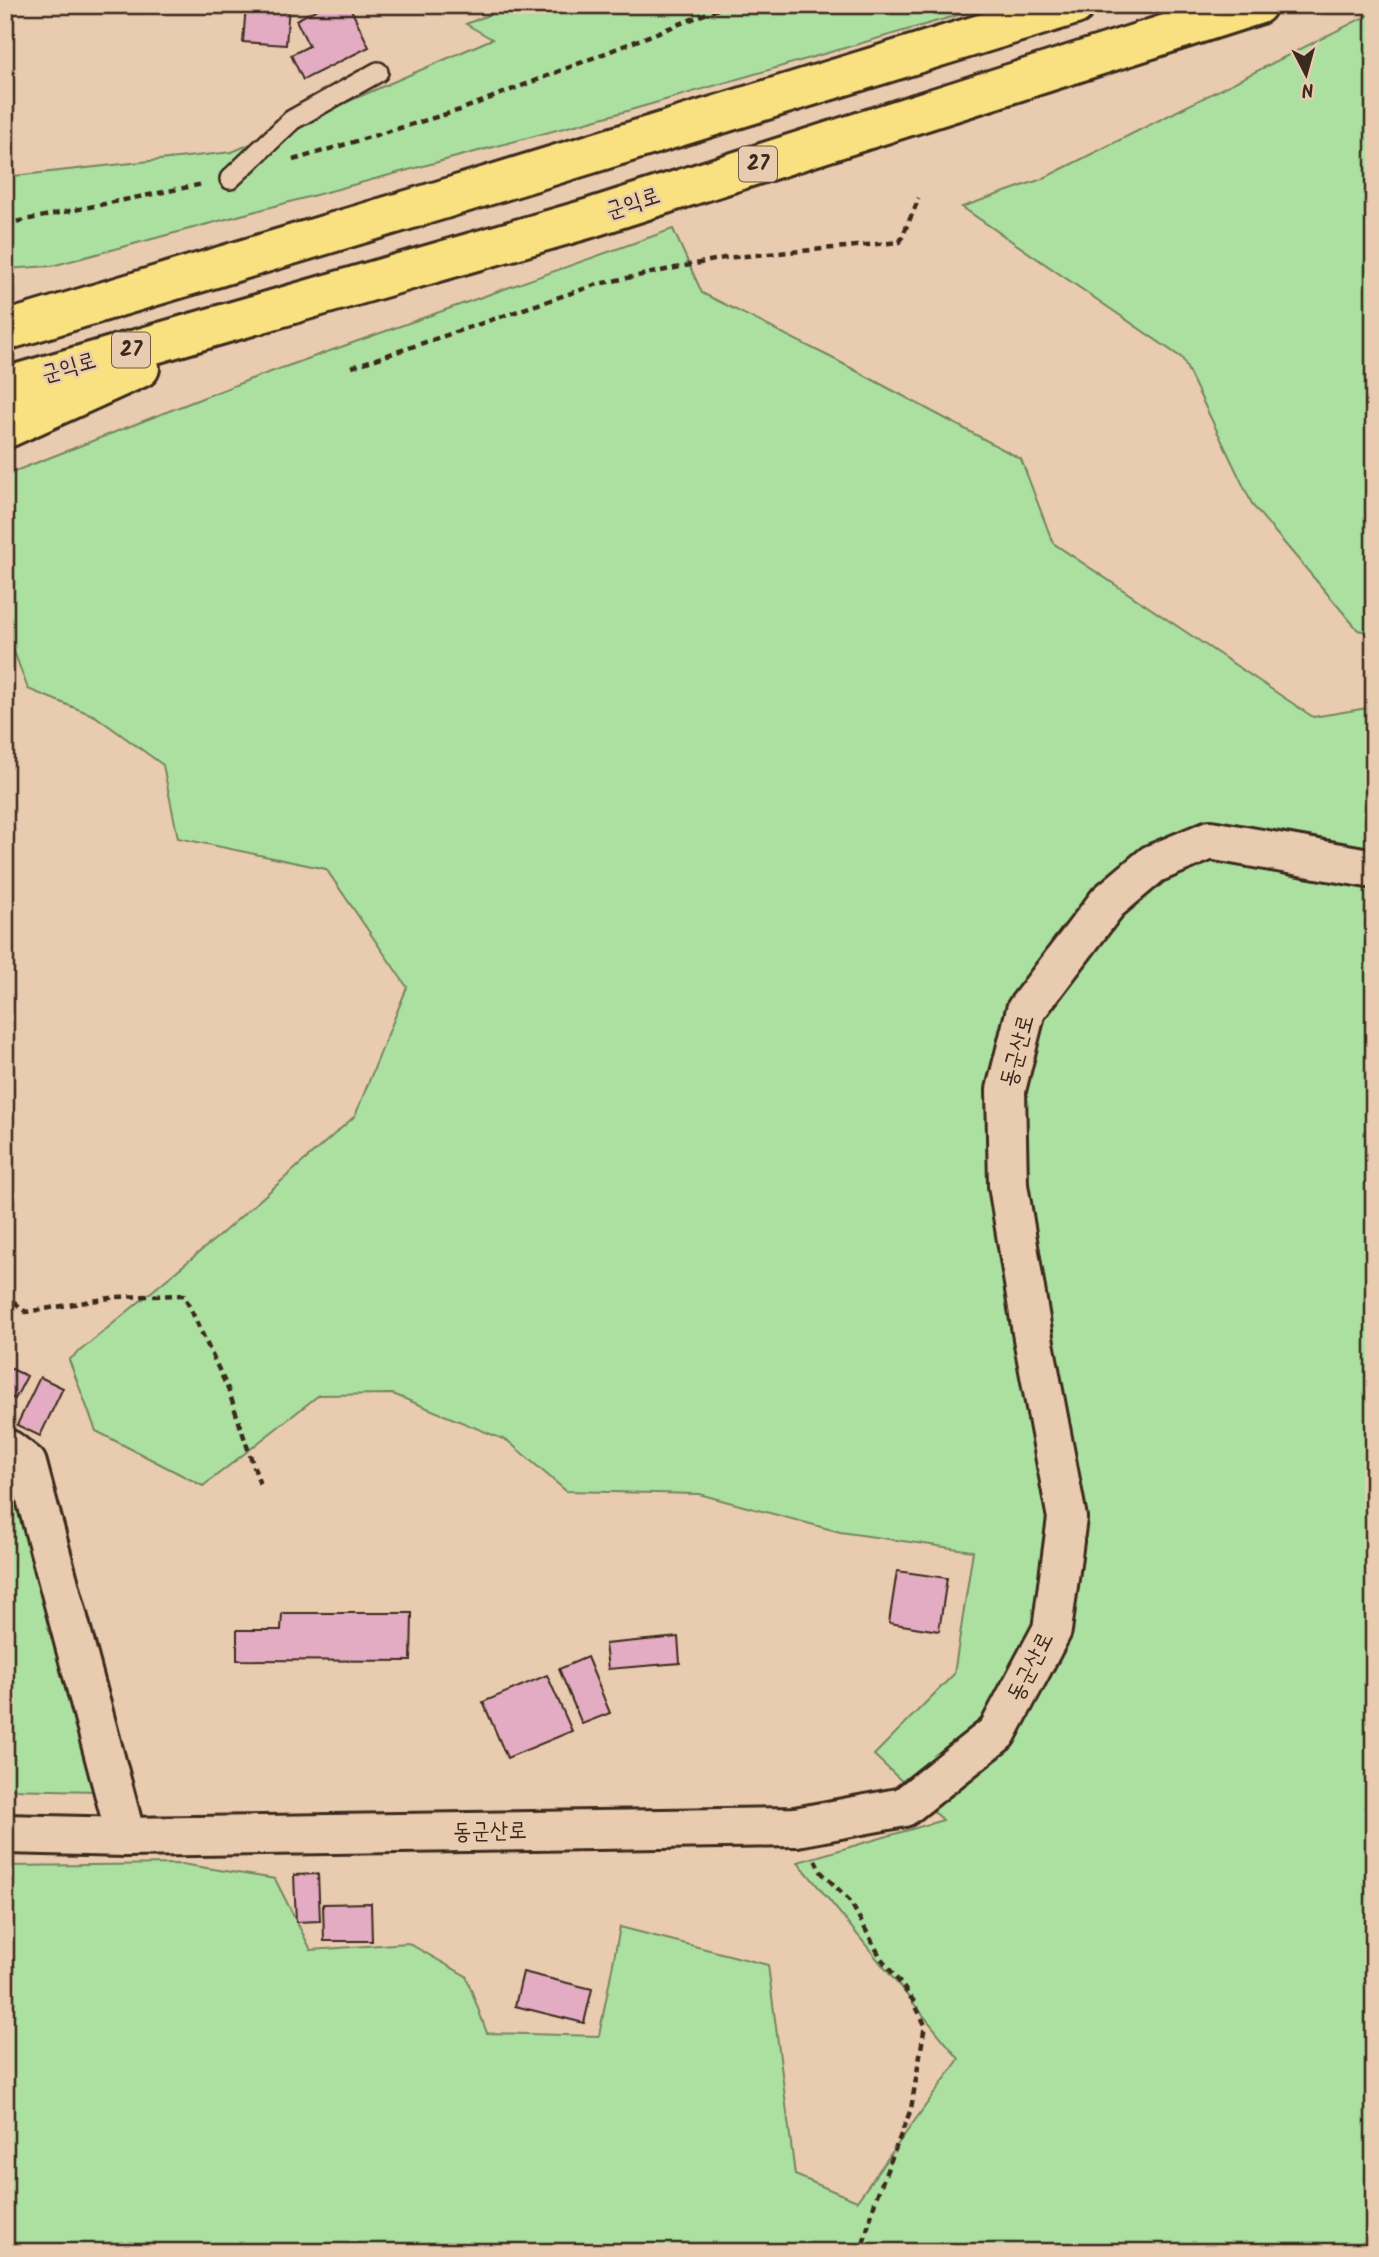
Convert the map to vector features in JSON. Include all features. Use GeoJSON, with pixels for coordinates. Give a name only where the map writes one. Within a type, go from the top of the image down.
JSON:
{"type":"FeatureCollection","features":[{"type":"Feature","properties":{"kind":"highway","name":"27"},"geometry":{"type":"LineString","coordinates":[[12,328],[441,200],[1075,5]]}},
{"type":"Feature","properties":{"kind":"highway","name":"군익로"},"geometry":{"type":"LineString","coordinates":[[5,387],[587,219],[1257,5]]}},
{"type":"Feature","properties":{"kind":"highway"},"geometry":{"type":"LineString","coordinates":[[5,429],[256,314]]}},
{"type":"Feature","properties":{"kind":"street","name":"동군산로"},"geometry":{"type":"LineString","coordinates":[[5,1834],[126,1837],[796,1828],[904,1807],[997,1733],[1052,1630],[1067,1518],[1007,1185],[1006,1090],[1026,1010],[1108,902],[1153,864],[1210,840],[1374,869]]}},
{"type":"Feature","properties":{"kind":"street"},"geometry":{"type":"LineString","coordinates":[[5,1451],[9,1450],[27,1464],[126,1837]]}},
{"type":"Feature","properties":{"kind":"lane"},"geometry":{"type":"LineString","coordinates":[[230,179],[292,120],[379,72]]}},
{"type":"Feature","properties":{"kind":"path"},"geometry":{"type":"LineString","coordinates":[[5,224],[230,179],[460,110],[728,5]]}},
{"type":"Feature","properties":{"kind":"path"},"geometry":{"type":"LineString","coordinates":[[845,5],[850,11]]}},
{"type":"Feature","properties":{"kind":"path"},"geometry":{"type":"LineString","coordinates":[[352,367],[597,284],[723,258],[901,242],[919,198]]}},
{"type":"Feature","properties":{"kind":"path"},"geometry":{"type":"LineString","coordinates":[[5,1294],[26,1312],[116,1297],[184,1295],[228,1389],[261,1488]]}},
{"type":"Feature","properties":{"kind":"path"},"geometry":{"type":"LineString","coordinates":[[796,1828],[822,1873],[850,1901],[881,1958],[912,2000],[925,2025],[911,2109],[876,2198],[861,2252]]}},
{"type":"Feature","properties":{"kind":"green space"},"geometry":{"type":"Polygon","coordinates":[[[513,5],[993,5],[627,111],[52,266],[5,269],[5,177],[232,152],[492,39],[466,24],[513,5]]]}},
{"type":"Feature","properties":{"kind":"green space"},"geometry":{"type":"Polygon","coordinates":[[[1374,12],[1374,634],[1358,630],[1253,506],[1182,358],[962,207],[1042,179],[1374,12]]]}},
{"type":"Feature","properties":{"kind":"green space"},"geometry":{"type":"Polygon","coordinates":[[[673,229],[702,293],[834,359],[1021,459],[1053,543],[1313,717],[1374,707],[1374,2252],[5,2252],[5,1866],[182,1864],[275,1879],[311,1950],[408,1943],[466,1976],[487,2033],[599,2036],[620,1927],[768,1965],[795,2175],[857,2201],[959,2059],[798,1862],[943,1820],[874,1755],[954,1674],[973,1551],[840,1532],[699,1494],[566,1491],[508,1441],[393,1394],[319,1395],[203,1486],[96,1431],[69,1360],[220,1235],[355,1116],[407,987],[326,869],[178,838],[163,765],[95,716],[28,689],[5,627],[5,475],[251,379],[673,229]]]}},
{"type":"Feature","properties":{"kind":"green space"},"geometry":{"type":"Polygon","coordinates":[[[12,1467],[97,1791],[5,1789],[5,1468],[12,1467]]]}},
{"type":"Feature","properties":{"kind":"building"},"geometry":{"type":"Polygon","coordinates":[[[246,5],[289,5],[286,45],[243,42],[246,5]]]}},
{"type":"Feature","properties":{"kind":"building"},"geometry":{"type":"Polygon","coordinates":[[[325,5],[349,5],[369,47],[303,80],[291,55],[309,46],[296,20],[325,5]]]}},
{"type":"Feature","properties":{"kind":"building"},"geometry":{"type":"Polygon","coordinates":[[[5,1366],[27,1376],[15,1399],[5,1395],[5,1366]]]}},
{"type":"Feature","properties":{"kind":"building"},"geometry":{"type":"Polygon","coordinates":[[[40,1377],[63,1388],[40,1436],[17,1425],[40,1377]]]}},
{"type":"Feature","properties":{"kind":"building"},"geometry":{"type":"Polygon","coordinates":[[[897,1571],[947,1578],[939,1631],[889,1623],[897,1571]]]}},
{"type":"Feature","properties":{"kind":"building"},"geometry":{"type":"Polygon","coordinates":[[[282,1613],[412,1613],[411,1661],[237,1660],[237,1630],[281,1630],[282,1613]]]}},
{"type":"Feature","properties":{"kind":"building"},"geometry":{"type":"Polygon","coordinates":[[[678,1637],[680,1663],[608,1669],[605,1644],[678,1637]]]}},
{"type":"Feature","properties":{"kind":"building"},"geometry":{"type":"Polygon","coordinates":[[[587,1657],[610,1713],[582,1724],[559,1669],[587,1657]]]}},
{"type":"Feature","properties":{"kind":"building"},"geometry":{"type":"Polygon","coordinates":[[[547,1675],[572,1731],[507,1758],[483,1702],[547,1675]]]}},
{"type":"Feature","properties":{"kind":"building"},"geometry":{"type":"Polygon","coordinates":[[[318,1874],[320,1921],[296,1922],[294,1875],[318,1874]]]}},
{"type":"Feature","properties":{"kind":"building"},"geometry":{"type":"Polygon","coordinates":[[[371,1903],[372,1941],[324,1941],[323,1904],[371,1903]]]}},
{"type":"Feature","properties":{"kind":"building"},"geometry":{"type":"Polygon","coordinates":[[[523,1972],[592,1989],[584,2023],[515,2006],[523,1972]]]}}]}
